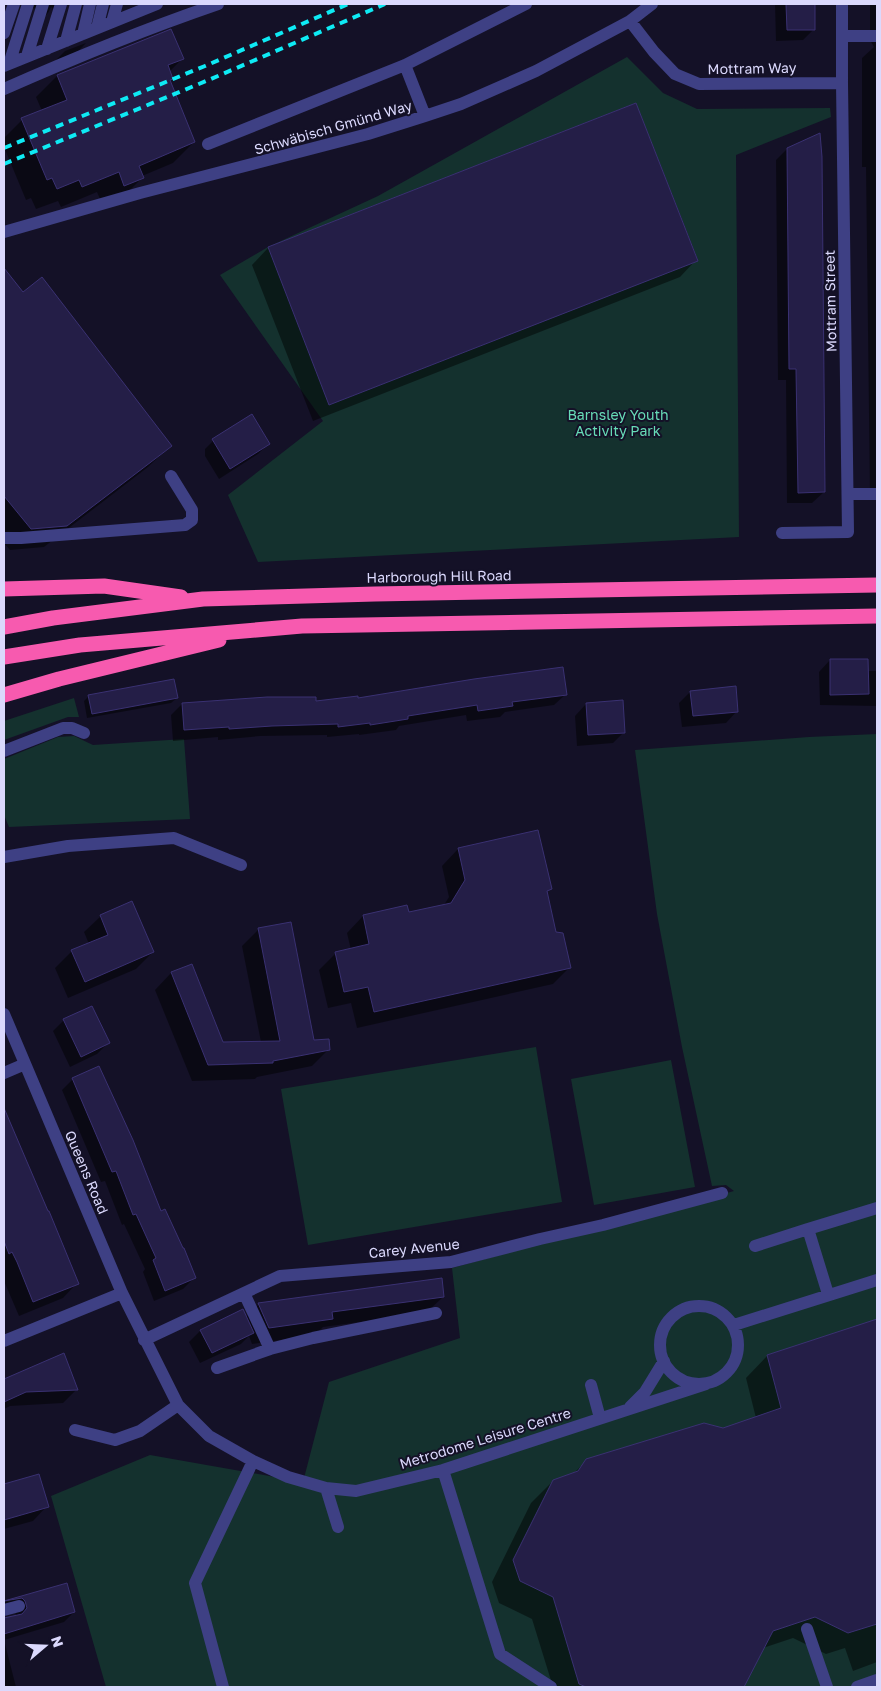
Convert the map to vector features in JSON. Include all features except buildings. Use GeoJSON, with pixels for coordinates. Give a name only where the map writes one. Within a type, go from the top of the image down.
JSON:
{"type":"FeatureCollection","features":[{"type":"Feature","properties":{"kind":"highway","name":"Harborough Hill Road"},"geometry":{"type":"LineString","coordinates":[[4,627],[53,618],[203,600],[375,594],[877,585]]}},
{"type":"Feature","properties":{"kind":"highway"},"geometry":{"type":"LineString","coordinates":[[4,589],[104,586],[203,600]]}},
{"type":"Feature","properties":{"kind":"highway"},"geometry":{"type":"LineString","coordinates":[[4,657],[80,645],[302,626],[877,616]]}},
{"type":"Feature","properties":{"kind":"highway"},"geometry":{"type":"LineString","coordinates":[[4,696],[59,679],[264,629]]}},
{"type":"Feature","properties":{"kind":"street"},"geometry":{"type":"LineString","coordinates":[[4,33],[14,4]]}},
{"type":"Feature","properties":{"kind":"street"},"geometry":{"type":"LineString","coordinates":[[6,65],[28,4]]}},
{"type":"Feature","properties":{"kind":"street"},"geometry":{"type":"LineString","coordinates":[[27,56],[43,4]]}},
{"type":"Feature","properties":{"kind":"street"},"geometry":{"type":"LineString","coordinates":[[47,49],[61,4]]}},
{"type":"Feature","properties":{"kind":"street"},"geometry":{"type":"LineString","coordinates":[[66,41],[76,4]]}},
{"type":"Feature","properties":{"kind":"street"},"geometry":{"type":"LineString","coordinates":[[83,34],[90,4]]}},
{"type":"Feature","properties":{"kind":"street"},"geometry":{"type":"LineString","coordinates":[[97,28],[104,4]]}},
{"type":"Feature","properties":{"kind":"street"},"geometry":{"type":"LineString","coordinates":[[112,22],[117,4]]}},
{"type":"Feature","properties":{"kind":"street"},"geometry":{"type":"LineString","coordinates":[[4,89],[168,21],[218,4]]}},
{"type":"Feature","properties":{"kind":"street"},"geometry":{"type":"LineString","coordinates":[[208,144],[405,65],[526,4]]}},
{"type":"Feature","properties":{"kind":"street","name":"Schwäbisch Gmünd Way"},"geometry":{"type":"LineString","coordinates":[[4,232],[140,193],[359,137],[461,104],[536,71],[630,21],[652,4]]}},
{"type":"Feature","properties":{"kind":"street","name":"Mottram Street"},"geometry":{"type":"LineString","coordinates":[[782,533],[848,532],[842,4]]}},
{"type":"Feature","properties":{"kind":"street"},"geometry":{"type":"LineString","coordinates":[[6,65],[112,22],[131,9],[150,5]]}},
{"type":"Feature","properties":{"kind":"street","name":"Mottram Way"},"geometry":{"type":"LineString","coordinates":[[630,21],[654,52],[675,74],[699,84],[842,83]]}},
{"type":"Feature","properties":{"kind":"street"},"geometry":{"type":"LineString","coordinates":[[842,36],[877,36]]}},
{"type":"Feature","properties":{"kind":"street"},"geometry":{"type":"LineString","coordinates":[[405,65],[425,116]]}},
{"type":"Feature","properties":{"kind":"street"},"geometry":{"type":"LineString","coordinates":[[4,538],[185,525],[192,520],[192,510],[171,476]]}},
{"type":"Feature","properties":{"kind":"street"},"geometry":{"type":"LineString","coordinates":[[848,494],[877,494]]}},
{"type":"Feature","properties":{"kind":"street"},"geometry":{"type":"LineString","coordinates":[[4,751],[63,728],[72,728],[84,732]]}},
{"type":"Feature","properties":{"kind":"street"},"geometry":{"type":"LineString","coordinates":[[4,857],[68,846],[174,838],[241,865]]}},
{"type":"Feature","properties":{"kind":"street","name":"Queens Road"},"geometry":{"type":"LineString","coordinates":[[4,1014],[122,1293],[144,1340]]}},
{"type":"Feature","properties":{"kind":"street"},"geometry":{"type":"LineString","coordinates":[[4,1073],[25,1064]]}},
{"type":"Feature","properties":{"kind":"street","name":"Carey Avenue"},"geometry":{"type":"LineString","coordinates":[[144,1340],[280,1276],[451,1262],[604,1225],[722,1193]]}},
{"type":"Feature","properties":{"kind":"street"},"geometry":{"type":"LineString","coordinates":[[755,1246],[877,1208]]}},
{"type":"Feature","properties":{"kind":"street"},"geometry":{"type":"LineString","coordinates":[[808,1229],[828,1294]]}},
{"type":"Feature","properties":{"kind":"street"},"geometry":{"type":"LineString","coordinates":[[706,1384],[696,1384],[677,1377],[669,1370],[661,1352],[661,1334],[670,1318],[685,1308],[695,1306],[713,1308],[728,1318],[734,1325],[877,1280]]}},
{"type":"Feature","properties":{"kind":"street"},"geometry":{"type":"LineString","coordinates":[[4,1342],[122,1293]]}},
{"type":"Feature","properties":{"kind":"street"},"geometry":{"type":"LineString","coordinates":[[244,1293],[270,1349]]}},
{"type":"Feature","properties":{"kind":"street"},"geometry":{"type":"LineString","coordinates":[[217,1368],[270,1349],[313,1338],[436,1313]]}},
{"type":"Feature","properties":{"kind":"street","name":"Metrodome Leisure Centre"},"geometry":{"type":"LineString","coordinates":[[144,1340],[178,1405],[209,1436],[253,1461],[288,1477],[326,1488],[356,1491],[443,1470],[706,1384],[722,1377],[733,1365],[738,1349],[739,1341],[734,1325]]}},
{"type":"Feature","properties":{"kind":"street","name":"Metrodome Leisure Centre"},"geometry":{"type":"LineString","coordinates":[[628,1408],[645,1392],[664,1361]]}},
{"type":"Feature","properties":{"kind":"street"},"geometry":{"type":"LineString","coordinates":[[591,1385],[600,1418]]}},
{"type":"Feature","properties":{"kind":"street"},"geometry":{"type":"LineString","coordinates":[[75,1430],[114,1440],[140,1431],[178,1405]]}},
{"type":"Feature","properties":{"kind":"street"},"geometry":{"type":"LineString","coordinates":[[223,1687],[195,1583],[253,1461]]}},
{"type":"Feature","properties":{"kind":"street"},"geometry":{"type":"LineString","coordinates":[[443,1470],[500,1654],[551,1687]]}},
{"type":"Feature","properties":{"kind":"street"},"geometry":{"type":"LineString","coordinates":[[326,1488],[338,1528]]}},
{"type":"Feature","properties":{"kind":"street"},"geometry":{"type":"LineString","coordinates":[[4,1610],[19,1606]]}},
{"type":"Feature","properties":{"kind":"street"},"geometry":{"type":"LineString","coordinates":[[807,1629],[827,1687]]}},
{"type":"Feature","properties":{"kind":"street"},"geometry":{"type":"LineString","coordinates":[[856,1687],[877,1680]]}},
{"type":"Feature","properties":{"kind":"green space","name":"Barnsley Youth Activity Park"},"geometry":{"type":"Polygon","coordinates":[[[627,57],[663,93],[697,109],[830,108],[831,117],[736,155],[739,537],[258,562],[228,495],[323,421],[220,275],[268,247],[378,196],[627,57]],[[636,103],[268,247],[329,405],[698,260],[636,103]]]}},
{"type":"Feature","properties":{"kind":"green space"},"geometry":{"type":"Polygon","coordinates":[[[74,698],[79,717],[68,717],[4,740],[4,721],[74,698]]]}},
{"type":"Feature","properties":{"kind":"green space"},"geometry":{"type":"Polygon","coordinates":[[[877,734],[877,1687],[106,1687],[51,1496],[150,1455],[303,1482],[329,1382],[460,1338],[452,1268],[734,1191],[726,1185],[712,1186],[682,1047],[657,914],[635,750],[877,734]]]}},
{"type":"Feature","properties":{"kind":"green space"},"geometry":{"type":"Polygon","coordinates":[[[74,736],[93,745],[184,739],[190,819],[9,827],[4,815],[4,759],[58,737],[74,736]]]}},
{"type":"Feature","properties":{"kind":"green space"},"geometry":{"type":"Polygon","coordinates":[[[536,1047],[562,1202],[308,1245],[281,1089],[536,1047]]]}},
{"type":"Feature","properties":{"kind":"green space"},"geometry":{"type":"Polygon","coordinates":[[[671,1060],[695,1187],[594,1205],[571,1079],[671,1060]]]}},
{"type":"Feature","properties":{"kind":"railway"},"geometry":{"type":"LineString","coordinates":[[4,148],[205,66],[348,4]]}},
{"type":"Feature","properties":{"kind":"railway"},"geometry":{"type":"LineString","coordinates":[[4,164],[211,79],[385,4]]}}]}
